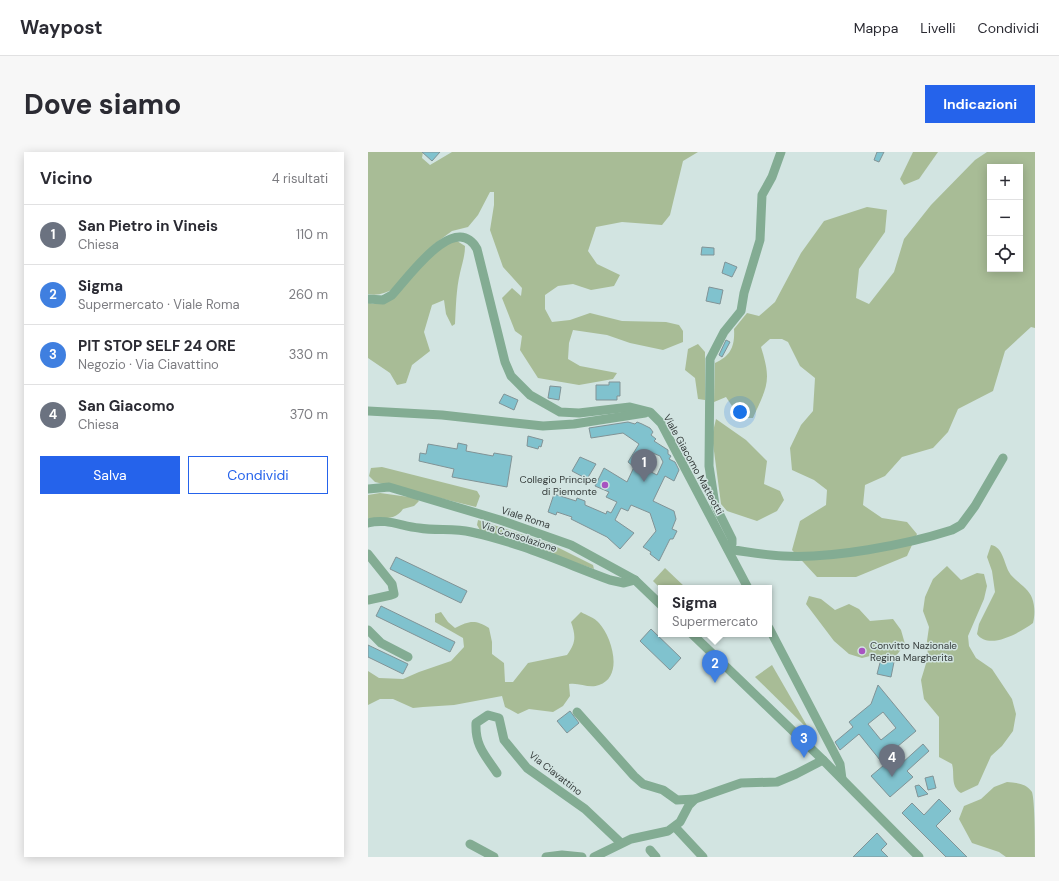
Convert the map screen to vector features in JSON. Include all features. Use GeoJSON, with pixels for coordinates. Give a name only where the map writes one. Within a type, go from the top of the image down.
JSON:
{"type":"FeatureCollection","features":[{"type":"Feature","properties":{"kind":"street"},"geometry":{"type":"LineString","coordinates":[[728,549],[732,544],[732,539],[715,506],[709,466],[710,359],[724,332],[741,311],[744,293],[760,240],[762,195],[772,177],[781,152]]}},
{"type":"Feature","properties":{"kind":"street"},"geometry":{"type":"LineString","coordinates":[[368,299],[383,300],[392,295],[435,248],[455,236],[462,236],[473,242],[477,249],[508,369],[516,382],[530,395],[560,412],[579,413],[630,407],[650,412]]}},
{"type":"Feature","properties":{"kind":"street","name":"Viale Giacomo Matteotti"},"geometry":{"type":"LineString","coordinates":[[368,411],[442,415],[542,426],[574,424],[650,412],[661,423],[746,585]]}},
{"type":"Feature","properties":{"kind":"street"},"geometry":{"type":"LineString","coordinates":[[728,549],[784,556],[806,556],[896,544],[952,530],[961,525],[975,506],[1003,458]]}},
{"type":"Feature","properties":{"kind":"street","name":"Viale Roma"},"geometry":{"type":"LineString","coordinates":[[368,488],[389,488],[534,530],[571,545],[635,580],[658,602]]}},
{"type":"Feature","properties":{"kind":"street","name":"Via Consolazione"},"geometry":{"type":"LineString","coordinates":[[368,523],[386,521],[420,529],[470,531],[500,540],[610,580],[624,583],[635,580]]}},
{"type":"Feature","properties":{"kind":"street"},"geometry":{"type":"LineString","coordinates":[[368,554],[392,584],[394,589],[394,594],[391,596],[368,600]]}},
{"type":"Feature","properties":{"kind":"street"},"geometry":{"type":"LineString","coordinates":[[368,630],[381,643],[408,657]]}},
{"type":"Feature","properties":{"kind":"street"},"geometry":{"type":"LineString","coordinates":[[772,634],[840,764],[842,780]]}},
{"type":"Feature","properties":{"kind":"street"},"geometry":{"type":"LineString","coordinates":[[695,637],[823,760],[919,857]]}},
{"type":"Feature","properties":{"kind":"street"},"geometry":{"type":"LineString","coordinates":[[577,712],[634,776],[643,784],[663,790],[677,800],[695,799],[741,783],[777,782],[823,760]]}},
{"type":"Feature","properties":{"kind":"street","name":"Via Ciavattino"},"geometry":{"type":"LineString","coordinates":[[497,773],[477,743],[476,723],[488,715],[499,718],[504,740],[528,768],[585,809],[621,843]]}},
{"type":"Feature","properties":{"kind":"street"},"geometry":{"type":"LineString","coordinates":[[594,857],[608,852],[621,843],[662,834],[675,827],[689,805],[695,799]]}},
{"type":"Feature","properties":{"kind":"street"},"geometry":{"type":"LineString","coordinates":[[675,827],[703,857]]}},
{"type":"Feature","properties":{"kind":"street"},"geometry":{"type":"LineString","coordinates":[[470,844],[494,857]]}},
{"type":"Feature","properties":{"kind":"street"},"geometry":{"type":"LineString","coordinates":[[650,850],[656,857]]}},
{"type":"Feature","properties":{"kind":"street"},"geometry":{"type":"LineString","coordinates":[[546,857],[562,854],[582,857]]}},
{"type":"Feature","properties":{"kind":"green space"},"geometry":{"type":"Polygon","coordinates":[[[368,152],[423,152],[422,158],[430,165],[452,152],[698,152],[683,161],[670,215],[662,225],[622,222],[596,227],[588,251],[597,264],[620,275],[614,286],[591,290],[573,284],[558,286],[545,295],[545,309],[552,322],[570,320],[590,313],[622,321],[666,322],[679,325],[683,331],[683,342],[663,350],[630,343],[607,335],[573,330],[569,343],[568,359],[580,366],[617,373],[613,379],[579,385],[538,378],[520,350],[522,336],[515,331],[502,298],[512,288],[521,296],[522,288],[503,267],[490,230],[494,205],[494,192],[490,192],[478,215],[468,227],[452,231],[433,245],[395,288],[382,294],[368,294],[368,152]]]}},
{"type":"Feature","properties":{"kind":"green space"},"geometry":{"type":"Polygon","coordinates":[[[913,152],[938,152],[919,179],[904,185],[900,179],[913,152]]]}},
{"type":"Feature","properties":{"kind":"green space"},"geometry":{"type":"Polygon","coordinates":[[[987,152],[1035,152],[1035,328],[1031,327],[1005,351],[993,391],[958,409],[948,432],[933,448],[902,457],[885,476],[865,485],[863,505],[882,518],[907,522],[917,534],[907,556],[856,577],[817,577],[792,550],[800,521],[826,505],[827,490],[814,480],[792,470],[790,448],[801,425],[813,411],[815,378],[800,366],[788,342],[782,339],[770,339],[761,347],[767,376],[765,391],[753,418],[740,418],[726,397],[714,402],[715,363],[725,357],[731,350],[734,340],[734,329],[747,313],[759,316],[775,302],[801,253],[824,221],[867,207],[887,210],[885,232],[859,269],[856,298],[869,304],[894,272],[904,239],[931,205],[975,160],[987,152]]]}},
{"type":"Feature","properties":{"kind":"green space"},"geometry":{"type":"Polygon","coordinates":[[[457,241],[465,246],[456,298],[455,324],[452,326],[446,314],[444,300],[432,305],[424,332],[430,351],[412,365],[406,383],[397,385],[390,373],[368,358],[368,302],[373,304],[389,301],[440,246],[457,241]]]}},
{"type":"Feature","properties":{"kind":"green space"},"geometry":{"type":"Polygon","coordinates":[[[698,344],[705,352],[705,400],[698,399],[695,378],[685,370],[688,349],[698,344]]]}},
{"type":"Feature","properties":{"kind":"green space"},"geometry":{"type":"Polygon","coordinates":[[[716,419],[746,440],[767,461],[764,484],[780,491],[784,500],[777,511],[757,521],[727,511],[721,504],[712,436],[716,419]]]}},
{"type":"Feature","properties":{"kind":"green space"},"geometry":{"type":"Polygon","coordinates":[[[382,467],[477,491],[480,496],[476,507],[375,482],[369,476],[371,468],[382,467]]]}},
{"type":"Feature","properties":{"kind":"green space"},"geometry":{"type":"Polygon","coordinates":[[[380,493],[416,498],[419,501],[414,506],[403,509],[400,513],[392,517],[368,518],[368,495],[380,493]]]}},
{"type":"Feature","properties":{"kind":"green space"},"geometry":{"type":"Polygon","coordinates":[[[478,520],[549,543],[593,565],[594,569],[480,530],[477,525],[478,520]]]}},
{"type":"Feature","properties":{"kind":"green space"},"geometry":{"type":"Polygon","coordinates":[[[991,545],[995,546],[1001,552],[1011,575],[1030,594],[1034,604],[1034,614],[1033,623],[1021,631],[1005,638],[989,641],[982,639],[977,634],[979,624],[995,592],[992,571],[987,557],[991,545]]]}},
{"type":"Feature","properties":{"kind":"green space"},"geometry":{"type":"Polygon","coordinates":[[[947,566],[961,580],[977,573],[984,574],[987,586],[984,599],[968,636],[969,646],[976,658],[992,669],[1012,699],[1016,714],[1013,731],[1002,746],[991,756],[978,785],[961,793],[955,787],[952,764],[939,757],[939,717],[924,699],[921,680],[928,657],[927,641],[929,627],[923,611],[925,597],[933,579],[947,566]]]}},
{"type":"Feature","properties":{"kind":"green space"},"geometry":{"type":"Polygon","coordinates":[[[665,568],[683,585],[658,586],[653,581],[665,568]]]}},
{"type":"Feature","properties":{"kind":"green space"},"geometry":{"type":"Polygon","coordinates":[[[809,596],[821,599],[835,610],[849,604],[859,609],[870,621],[893,619],[901,630],[905,644],[896,656],[874,655],[862,658],[849,654],[834,641],[806,604],[809,596]]]}},
{"type":"Feature","properties":{"kind":"green space"},"geometry":{"type":"Polygon","coordinates":[[[441,612],[448,622],[455,628],[464,624],[476,622],[489,628],[492,642],[492,654],[504,663],[505,682],[513,682],[528,663],[567,655],[574,643],[574,631],[571,622],[581,612],[597,621],[604,629],[608,637],[613,656],[611,674],[607,681],[595,686],[569,684],[570,696],[563,706],[553,712],[529,709],[518,714],[505,707],[502,696],[454,705],[413,708],[393,699],[380,699],[368,705],[368,671],[379,678],[403,679],[451,661],[464,647],[463,638],[435,622],[435,614],[441,612]]]}},
{"type":"Feature","properties":{"kind":"green space"},"geometry":{"type":"Polygon","coordinates":[[[772,665],[810,731],[755,677],[772,665]]]}},
{"type":"Feature","properties":{"kind":"green space"},"geometry":{"type":"Polygon","coordinates":[[[1007,782],[1024,785],[1032,792],[1035,857],[1006,857],[999,852],[972,843],[959,819],[964,806],[981,799],[994,787],[1007,782]]]}},
{"type":"Feature","properties":{"kind":"building"},"geometry":{"type":"Polygon","coordinates":[[[422,152],[440,152],[432,161],[422,152]]]}},
{"type":"Feature","properties":{"kind":"building"},"geometry":{"type":"Polygon","coordinates":[[[877,152],[884,152],[879,162],[874,160],[877,152]]]}},
{"type":"Feature","properties":{"kind":"building"},"geometry":{"type":"Polygon","coordinates":[[[702,247],[714,248],[714,255],[701,255],[702,247]]]}},
{"type":"Feature","properties":{"kind":"building"},"geometry":{"type":"Polygon","coordinates":[[[725,262],[737,267],[732,277],[722,273],[725,262]]]}},
{"type":"Feature","properties":{"kind":"building"},"geometry":{"type":"Polygon","coordinates":[[[709,287],[723,290],[720,304],[706,301],[709,287]]]}},
{"type":"Feature","properties":{"kind":"building"},"geometry":{"type":"Polygon","coordinates":[[[726,340],[730,342],[722,357],[719,355],[726,340]]]}},
{"type":"Feature","properties":{"kind":"building"},"geometry":{"type":"Polygon","coordinates":[[[609,382],[620,382],[620,396],[617,396],[617,400],[596,400],[596,385],[609,385],[609,382]]]}},
{"type":"Feature","properties":{"kind":"building"},"geometry":{"type":"Polygon","coordinates":[[[550,386],[561,387],[559,400],[548,398],[550,386]]]}},
{"type":"Feature","properties":{"kind":"building"},"geometry":{"type":"Polygon","coordinates":[[[504,394],[518,400],[514,410],[499,403],[504,394]]]}},
{"type":"Feature","properties":{"kind":"building"},"geometry":{"type":"Polygon","coordinates":[[[628,422],[635,424],[637,422],[650,428],[653,432],[651,435],[656,439],[654,441],[668,450],[668,454],[671,456],[669,459],[675,462],[679,470],[674,481],[665,476],[653,501],[674,511],[676,519],[672,529],[677,531],[673,539],[670,539],[659,561],[650,554],[651,552],[643,547],[656,531],[650,513],[631,505],[628,511],[621,508],[615,520],[634,533],[620,549],[607,537],[571,519],[572,517],[557,512],[556,515],[548,512],[554,494],[576,501],[577,498],[585,501],[585,505],[606,514],[607,511],[611,513],[617,502],[606,497],[609,492],[595,486],[604,468],[627,482],[634,467],[628,462],[639,444],[623,433],[591,438],[589,428],[628,422]],[[648,451],[639,466],[657,475],[663,462],[660,456],[648,451]]]}},
{"type":"Feature","properties":{"kind":"building"},"geometry":{"type":"Polygon","coordinates":[[[528,436],[543,440],[541,447],[539,446],[538,449],[527,446],[528,436]]]}},
{"type":"Feature","properties":{"kind":"building"},"geometry":{"type":"Polygon","coordinates":[[[458,443],[467,445],[466,451],[493,456],[494,453],[512,456],[507,487],[452,477],[454,469],[419,461],[420,453],[426,454],[428,444],[457,449],[458,443]]]}},
{"type":"Feature","properties":{"kind":"building"},"geometry":{"type":"Polygon","coordinates":[[[580,457],[596,464],[587,479],[572,471],[580,457]]]}},
{"type":"Feature","properties":{"kind":"building"},"geometry":{"type":"Polygon","coordinates":[[[396,557],[467,591],[461,603],[390,569],[396,557]]]}},
{"type":"Feature","properties":{"kind":"building"},"geometry":{"type":"Polygon","coordinates":[[[381,606],[455,642],[450,652],[376,616],[381,606]]]}},
{"type":"Feature","properties":{"kind":"building"},"geometry":{"type":"Polygon","coordinates":[[[651,629],[681,658],[670,670],[640,641],[651,629]]]}},
{"type":"Feature","properties":{"kind":"building"},"geometry":{"type":"Polygon","coordinates":[[[368,645],[408,664],[403,674],[368,657],[368,645]]]}},
{"type":"Feature","properties":{"kind":"building"},"geometry":{"type":"Polygon","coordinates":[[[881,659],[894,662],[891,677],[877,674],[881,659]]]}},
{"type":"Feature","properties":{"kind":"building"},"geometry":{"type":"Polygon","coordinates":[[[878,685],[916,731],[891,752],[901,764],[923,744],[929,751],[907,771],[913,777],[890,797],[871,776],[884,765],[859,734],[840,750],[835,742],[853,727],[849,722],[871,704],[878,685]],[[883,712],[868,724],[881,740],[896,728],[883,712]]]}},
{"type":"Feature","properties":{"kind":"building"},"geometry":{"type":"Polygon","coordinates":[[[570,711],[579,723],[567,733],[557,721],[570,711]]]}},
{"type":"Feature","properties":{"kind":"building"},"geometry":{"type":"Polygon","coordinates":[[[933,776],[936,788],[928,790],[925,778],[933,776]]]}},
{"type":"Feature","properties":{"kind":"building"},"geometry":{"type":"Polygon","coordinates":[[[919,785],[928,794],[918,797],[915,786],[919,785]]]}},
{"type":"Feature","properties":{"kind":"building"},"geometry":{"type":"Polygon","coordinates":[[[939,799],[951,811],[936,826],[967,857],[946,857],[902,813],[912,803],[924,815],[939,799]]]}},
{"type":"Feature","properties":{"kind":"building"},"geometry":{"type":"Polygon","coordinates":[[[877,833],[887,844],[881,850],[888,857],[853,857],[877,833]]]}},
{"type":"Feature","properties":{"kind":"place","name":"San Pietro in Vineis"},"geometry":{"type":"Point","coordinates":[644,482]}},
{"type":"Feature","properties":{"kind":"place","name":"Collegio Principe di Piemonte"},"geometry":{"type":"Point","coordinates":[605,485]}},
{"type":"Feature","properties":{"kind":"place","name":"Convitto Nazionale Regina Margherita"},"geometry":{"type":"Point","coordinates":[862,651]}},
{"type":"Feature","properties":{"kind":"place","name":"Sigma"},"geometry":{"type":"Point","coordinates":[715,683]}},
{"type":"Feature","properties":{"kind":"place","name":"PIT STOP SELF 24 ORE"},"geometry":{"type":"Point","coordinates":[804,758]}},
{"type":"Feature","properties":{"kind":"place","name":"San Giacomo"},"geometry":{"type":"Point","coordinates":[892,777]}}]}
